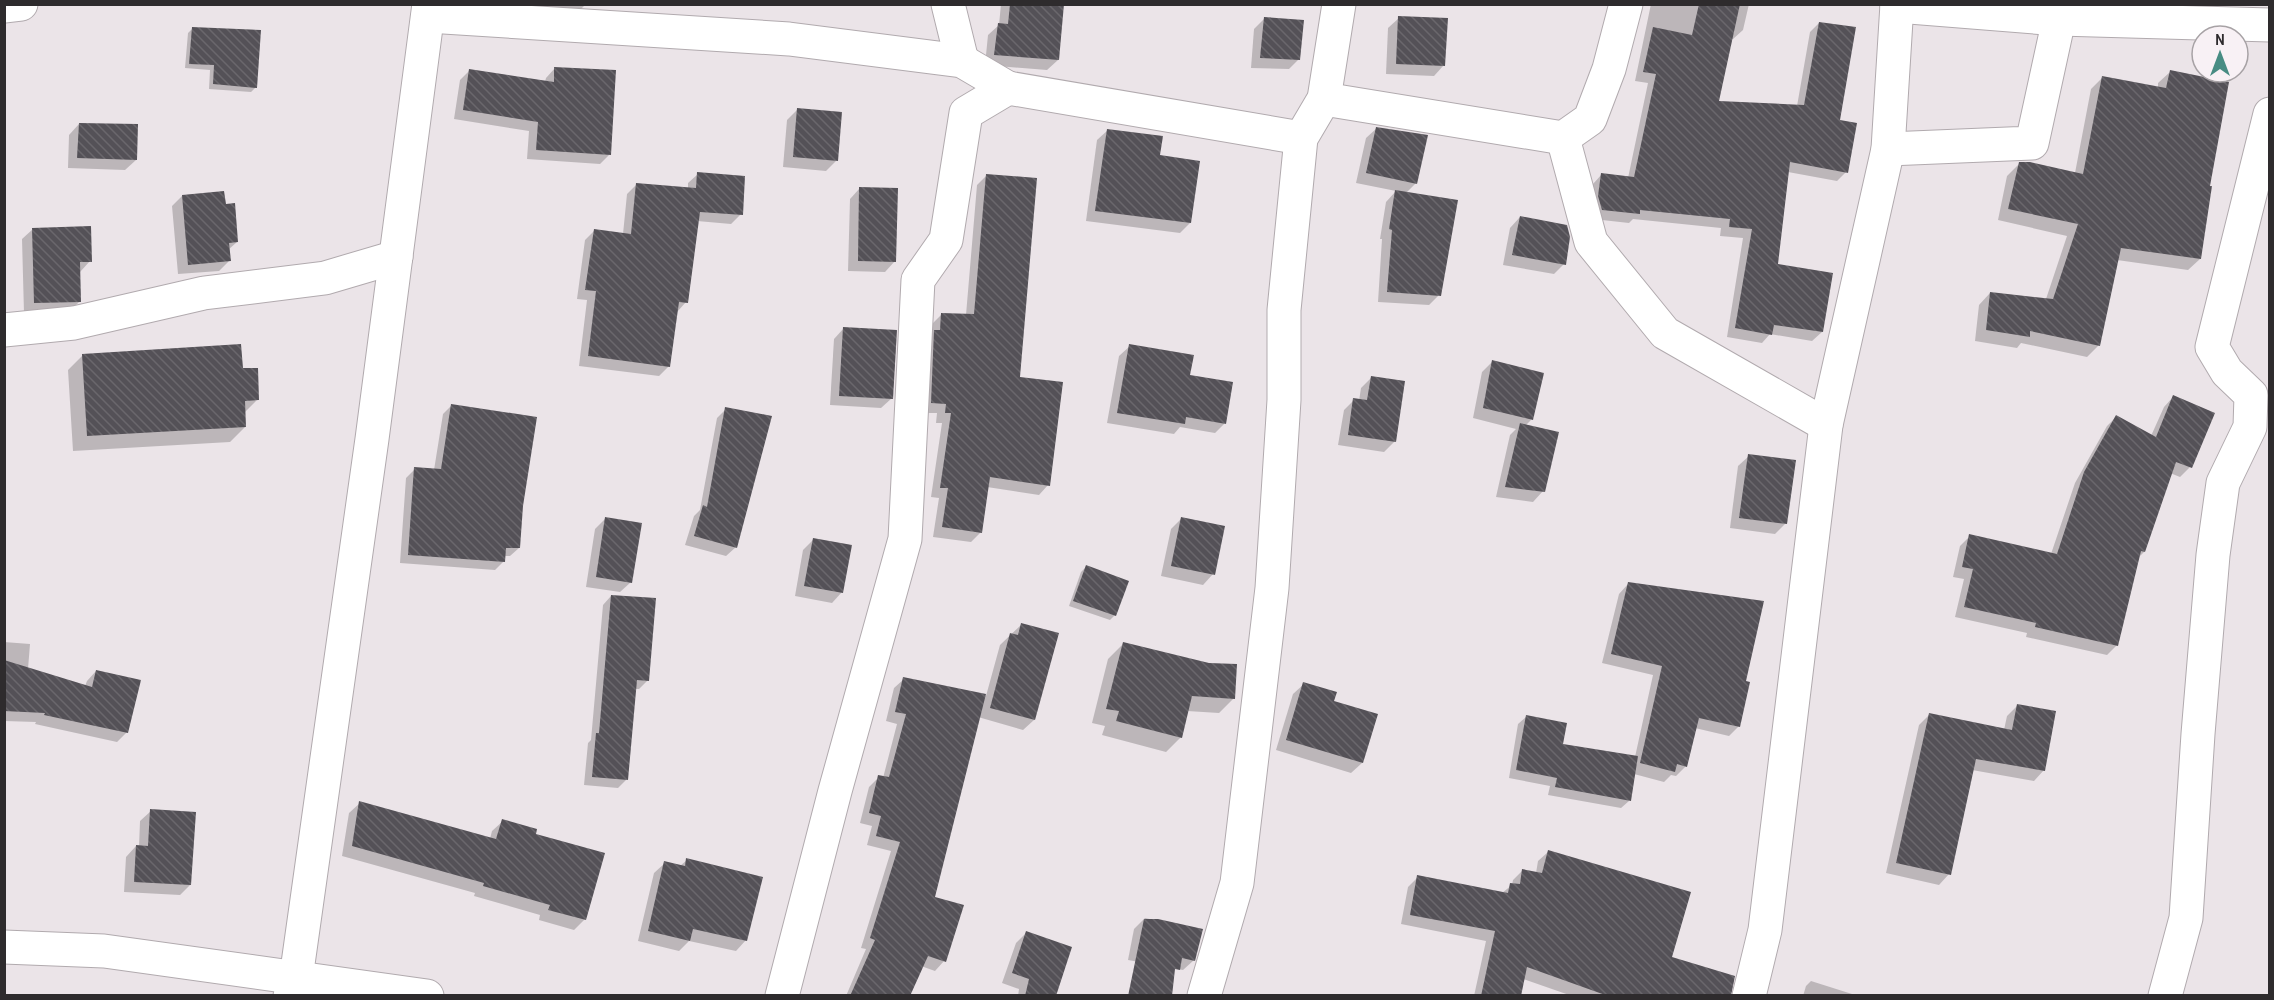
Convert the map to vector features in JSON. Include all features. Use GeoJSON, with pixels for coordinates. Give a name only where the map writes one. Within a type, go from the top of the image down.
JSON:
{"type":"FeatureCollection","features":[{"type":"Feature","properties":{"kind":"street"},"geometry":{"type":"LineString","coordinates":[[4,6],[21,4]]}},
{"type":"Feature","properties":{"kind":"street"},"geometry":{"type":"LineString","coordinates":[[948,4],[962,61]]}},
{"type":"Feature","properties":{"kind":"street"},"geometry":{"type":"LineString","coordinates":[[1204,996],[1238,883],[1272,588],[1284,400],[1284,310],[1301,138],[1324,99],[1339,4]]}},
{"type":"Feature","properties":{"kind":"street"},"geometry":{"type":"LineString","coordinates":[[1324,99],[1563,138],[1590,119],[1609,69],[1626,4]]}},
{"type":"Feature","properties":{"kind":"street"},"geometry":{"type":"LineString","coordinates":[[1749,996],[1765,930],[1826,424],[1888,149],[1897,5],[2059,19],[2270,25]]}},
{"type":"Feature","properties":{"kind":"street"},"geometry":{"type":"LineString","coordinates":[[293,987],[396,257],[428,10],[789,39],[962,61],[1008,88],[1301,138]]}},
{"type":"Feature","properties":{"kind":"street"},"geometry":{"type":"LineString","coordinates":[[1888,149],[2032,143],[2059,19]]}},
{"type":"Feature","properties":{"kind":"street"},"geometry":{"type":"LineString","coordinates":[[782,996],[835,792],[905,539],[918,280],[946,240],[966,113],[1008,88]]}},
{"type":"Feature","properties":{"kind":"street"},"geometry":{"type":"LineString","coordinates":[[2165,996],[2186,918],[2213,555],[2223,483],[2250,427],[2251,395],[2227,372],[2212,347],[2270,114]]}},
{"type":"Feature","properties":{"kind":"street"},"geometry":{"type":"LineString","coordinates":[[1563,138],[1591,242],[1665,333],[1826,424]]}},
{"type":"Feature","properties":{"kind":"street"},"geometry":{"type":"LineString","coordinates":[[4,330],[74,322],[204,293],[325,278],[396,257]]}},
{"type":"Feature","properties":{"kind":"street"},"geometry":{"type":"LineString","coordinates":[[4,948],[104,951],[293,987],[427,996]]}},
{"type":"Feature","properties":{"kind":"building"},"geometry":{"type":"Polygon","coordinates":[[[1010,4],[1064,4],[1059,60],[994,55],[998,23],[1008,24],[1010,4]]]}},
{"type":"Feature","properties":{"kind":"building"},"geometry":{"type":"Polygon","coordinates":[[[1699,4],[1740,4],[1719,101],[1804,105],[1819,22],[1856,27],[1840,120],[1857,123],[1848,173],[1790,162],[1778,264],[1833,273],[1823,332],[1774,325],[1772,335],[1735,328],[1752,229],[1729,227],[1730,219],[1640,210],[1640,214],[1602,210],[1598,196],[1601,173],[1634,177],[1656,74],[1643,72],[1653,27],[1692,35],[1699,4]]]}},
{"type":"Feature","properties":{"kind":"building"},"geometry":{"type":"Polygon","coordinates":[[[1398,16],[1448,18],[1445,66],[1396,64],[1398,16]]]}},
{"type":"Feature","properties":{"kind":"building"},"geometry":{"type":"Polygon","coordinates":[[[1264,17],[1304,20],[1300,60],[1260,58],[1264,17]]]}},
{"type":"Feature","properties":{"kind":"building"},"geometry":{"type":"Polygon","coordinates":[[[192,27],[261,30],[257,88],[213,84],[214,65],[189,64],[192,27]]]}},
{"type":"Feature","properties":{"kind":"building"},"geometry":{"type":"Polygon","coordinates":[[[554,67],[616,70],[611,155],[536,150],[538,122],[463,110],[469,69],[554,82],[554,67]]]}},
{"type":"Feature","properties":{"kind":"building"},"geometry":{"type":"Polygon","coordinates":[[[2170,70],[2190,74],[2190,84],[2229,84],[2210,186],[2212,186],[2201,259],[2121,248],[2100,346],[2030,331],[2030,337],[1986,330],[1990,292],[2053,299],[2078,224],[2008,209],[2019,162],[2030,162],[2083,174],[2102,76],[2166,88],[2170,70]]]}},
{"type":"Feature","properties":{"kind":"building"},"geometry":{"type":"Polygon","coordinates":[[[797,108],[842,112],[838,161],[793,157],[797,108]]]}},
{"type":"Feature","properties":{"kind":"building"},"geometry":{"type":"Polygon","coordinates":[[[79,123],[138,124],[137,160],[77,158],[79,123]]]}},
{"type":"Feature","properties":{"kind":"building"},"geometry":{"type":"Polygon","coordinates":[[[1376,127],[1428,135],[1417,184],[1366,173],[1376,127]]]}},
{"type":"Feature","properties":{"kind":"building"},"geometry":{"type":"Polygon","coordinates":[[[1107,129],[1163,136],[1160,155],[1200,161],[1191,223],[1095,211],[1107,129]]]}},
{"type":"Feature","properties":{"kind":"building"},"geometry":{"type":"Polygon","coordinates":[[[697,172],[745,176],[743,215],[700,212],[688,303],[679,302],[670,367],[588,356],[596,291],[585,290],[594,229],[631,234],[636,183],[696,188],[697,172]]]}},
{"type":"Feature","properties":{"kind":"building"},"geometry":{"type":"Polygon","coordinates":[[[986,174],[1037,178],[1020,377],[1063,382],[1050,486],[990,477],[982,533],[942,527],[948,488],[940,488],[951,413],[945,413],[946,404],[931,403],[934,330],[940,330],[941,313],[974,314],[986,174]]]}},
{"type":"Feature","properties":{"kind":"building"},"geometry":{"type":"Polygon","coordinates":[[[859,187],[898,188],[896,262],[858,261],[859,187]]]}},
{"type":"Feature","properties":{"kind":"building"},"geometry":{"type":"Polygon","coordinates":[[[1395,190],[1458,200],[1441,296],[1387,292],[1392,230],[1389,229],[1395,190]]]}},
{"type":"Feature","properties":{"kind":"building"},"geometry":{"type":"Polygon","coordinates":[[[224,191],[226,204],[235,203],[238,242],[229,243],[231,261],[188,265],[182,195],[224,191]]]}},
{"type":"Feature","properties":{"kind":"building"},"geometry":{"type":"Polygon","coordinates":[[[1520,216],[1567,225],[1570,237],[1566,265],[1512,255],[1520,216]]]}},
{"type":"Feature","properties":{"kind":"building"},"geometry":{"type":"Polygon","coordinates":[[[91,226],[92,262],[80,262],[81,302],[34,303],[32,228],[91,226]]]}},
{"type":"Feature","properties":{"kind":"building"},"geometry":{"type":"Polygon","coordinates":[[[843,327],[897,330],[893,399],[839,396],[843,327]]]}},
{"type":"Feature","properties":{"kind":"building"},"geometry":{"type":"Polygon","coordinates":[[[241,344],[243,368],[258,368],[259,400],[245,401],[246,427],[87,436],[82,354],[241,344]]]}},
{"type":"Feature","properties":{"kind":"building"},"geometry":{"type":"Polygon","coordinates":[[[1129,344],[1194,355],[1190,375],[1233,382],[1226,424],[1186,417],[1185,424],[1117,413],[1129,344]]]}},
{"type":"Feature","properties":{"kind":"building"},"geometry":{"type":"Polygon","coordinates":[[[1492,360],[1544,373],[1533,420],[1483,408],[1492,360]]]}},
{"type":"Feature","properties":{"kind":"building"},"geometry":{"type":"Polygon","coordinates":[[[1371,376],[1405,381],[1396,442],[1348,435],[1353,398],[1367,400],[1371,376]]]}},
{"type":"Feature","properties":{"kind":"building"},"geometry":{"type":"Polygon","coordinates":[[[2173,395],[2215,413],[2192,468],[2176,462],[2145,552],[2141,551],[2118,646],[2035,627],[2036,623],[1964,607],[1973,569],[1962,567],[1969,534],[2057,554],[2084,472],[2116,415],[2156,437],[2173,395]]]}},
{"type":"Feature","properties":{"kind":"building"},"geometry":{"type":"Polygon","coordinates":[[[451,404],[537,417],[523,506],[520,548],[506,548],[505,562],[408,555],[414,467],[441,469],[451,404]]]}},
{"type":"Feature","properties":{"kind":"building"},"geometry":{"type":"Polygon","coordinates":[[[725,407],[772,416],[737,548],[694,536],[703,505],[707,507],[725,407]]]}},
{"type":"Feature","properties":{"kind":"building"},"geometry":{"type":"Polygon","coordinates":[[[1520,423],[1559,432],[1545,492],[1505,487],[1520,423]]]}},
{"type":"Feature","properties":{"kind":"building"},"geometry":{"type":"Polygon","coordinates":[[[1748,454],[1796,460],[1787,524],[1739,518],[1748,454]]]}},
{"type":"Feature","properties":{"kind":"building"},"geometry":{"type":"Polygon","coordinates":[[[605,517],[642,523],[632,583],[596,577],[605,517]]]}},
{"type":"Feature","properties":{"kind":"building"},"geometry":{"type":"Polygon","coordinates":[[[1181,517],[1225,526],[1215,575],[1171,566],[1181,517]]]}},
{"type":"Feature","properties":{"kind":"building"},"geometry":{"type":"Polygon","coordinates":[[[813,538],[852,545],[843,593],[804,586],[813,538]]]}},
{"type":"Feature","properties":{"kind":"building"},"geometry":{"type":"Polygon","coordinates":[[[1086,565],[1129,581],[1116,616],[1073,601],[1086,565]]]}},
{"type":"Feature","properties":{"kind":"building"},"geometry":{"type":"Polygon","coordinates":[[[1628,582],[1764,601],[1746,681],[1750,682],[1740,727],[1699,718],[1687,767],[1677,764],[1675,772],[1640,763],[1662,666],[1611,654],[1628,582]]]}},
{"type":"Feature","properties":{"kind":"building"},"geometry":{"type":"Polygon","coordinates":[[[611,595],[656,598],[649,681],[637,680],[628,780],[592,777],[596,733],[599,733],[611,595]]]}},
{"type":"Feature","properties":{"kind":"building"},"geometry":{"type":"Polygon","coordinates":[[[1021,623],[1059,633],[1035,720],[990,708],[1010,633],[1018,635],[1021,623]]]}},
{"type":"Feature","properties":{"kind":"building"},"geometry":{"type":"Polygon","coordinates":[[[1123,642],[1209,663],[1237,664],[1235,699],[1192,696],[1182,738],[1116,721],[1119,711],[1106,709],[1123,642]]]}},
{"type":"Feature","properties":{"kind":"building"},"geometry":{"type":"Polygon","coordinates":[[[4,660],[92,687],[96,670],[141,680],[128,733],[44,715],[45,713],[4,711],[4,660]]]}},
{"type":"Feature","properties":{"kind":"building"},"geometry":{"type":"Polygon","coordinates":[[[903,677],[986,694],[935,897],[964,905],[946,962],[928,956],[910,996],[850,996],[875,940],[870,938],[900,842],[876,836],[881,816],[869,813],[878,775],[889,777],[906,714],[895,712],[903,677]]]}},
{"type":"Feature","properties":{"kind":"building"},"geometry":{"type":"Polygon","coordinates":[[[1303,682],[1337,692],[1334,701],[1378,714],[1363,763],[1286,740],[1303,682]]]}},
{"type":"Feature","properties":{"kind":"building"},"geometry":{"type":"Polygon","coordinates":[[[2017,704],[2056,711],[2045,771],[1976,759],[1951,875],[1896,863],[1929,713],[2012,730],[2017,704]]]}},
{"type":"Feature","properties":{"kind":"building"},"geometry":{"type":"Polygon","coordinates":[[[1526,715],[1567,723],[1563,744],[1638,756],[1631,801],[1555,787],[1557,778],[1516,770],[1526,715]]]}},
{"type":"Feature","properties":{"kind":"building"},"geometry":{"type":"Polygon","coordinates":[[[359,801],[496,839],[502,819],[537,829],[536,834],[605,853],[586,920],[548,910],[550,905],[483,886],[484,883],[352,846],[359,801]]]}},
{"type":"Feature","properties":{"kind":"building"},"geometry":{"type":"Polygon","coordinates":[[[150,809],[196,812],[191,885],[134,882],[136,845],[148,846],[150,809]]]}},
{"type":"Feature","properties":{"kind":"building"},"geometry":{"type":"Polygon","coordinates":[[[1548,850],[1691,892],[1672,957],[1735,976],[1731,996],[1608,996],[1527,967],[1521,996],[1481,996],[1495,931],[1410,915],[1417,875],[1508,893],[1510,883],[1520,884],[1522,869],[1542,873],[1548,850]]]}},
{"type":"Feature","properties":{"kind":"building"},"geometry":{"type":"Polygon","coordinates":[[[686,858],[763,877],[747,941],[693,929],[690,941],[648,931],[664,861],[685,866],[686,858]]]}},
{"type":"Feature","properties":{"kind":"building"},"geometry":{"type":"Polygon","coordinates":[[[1144,919],[1158,919],[1203,929],[1195,961],[1182,958],[1180,970],[1175,969],[1172,996],[1128,996],[1144,919]]]}},
{"type":"Feature","properties":{"kind":"building"},"geometry":{"type":"Polygon","coordinates":[[[1026,931],[1072,947],[1056,996],[1025,996],[1029,979],[1012,973],[1026,931]]]}}]}
